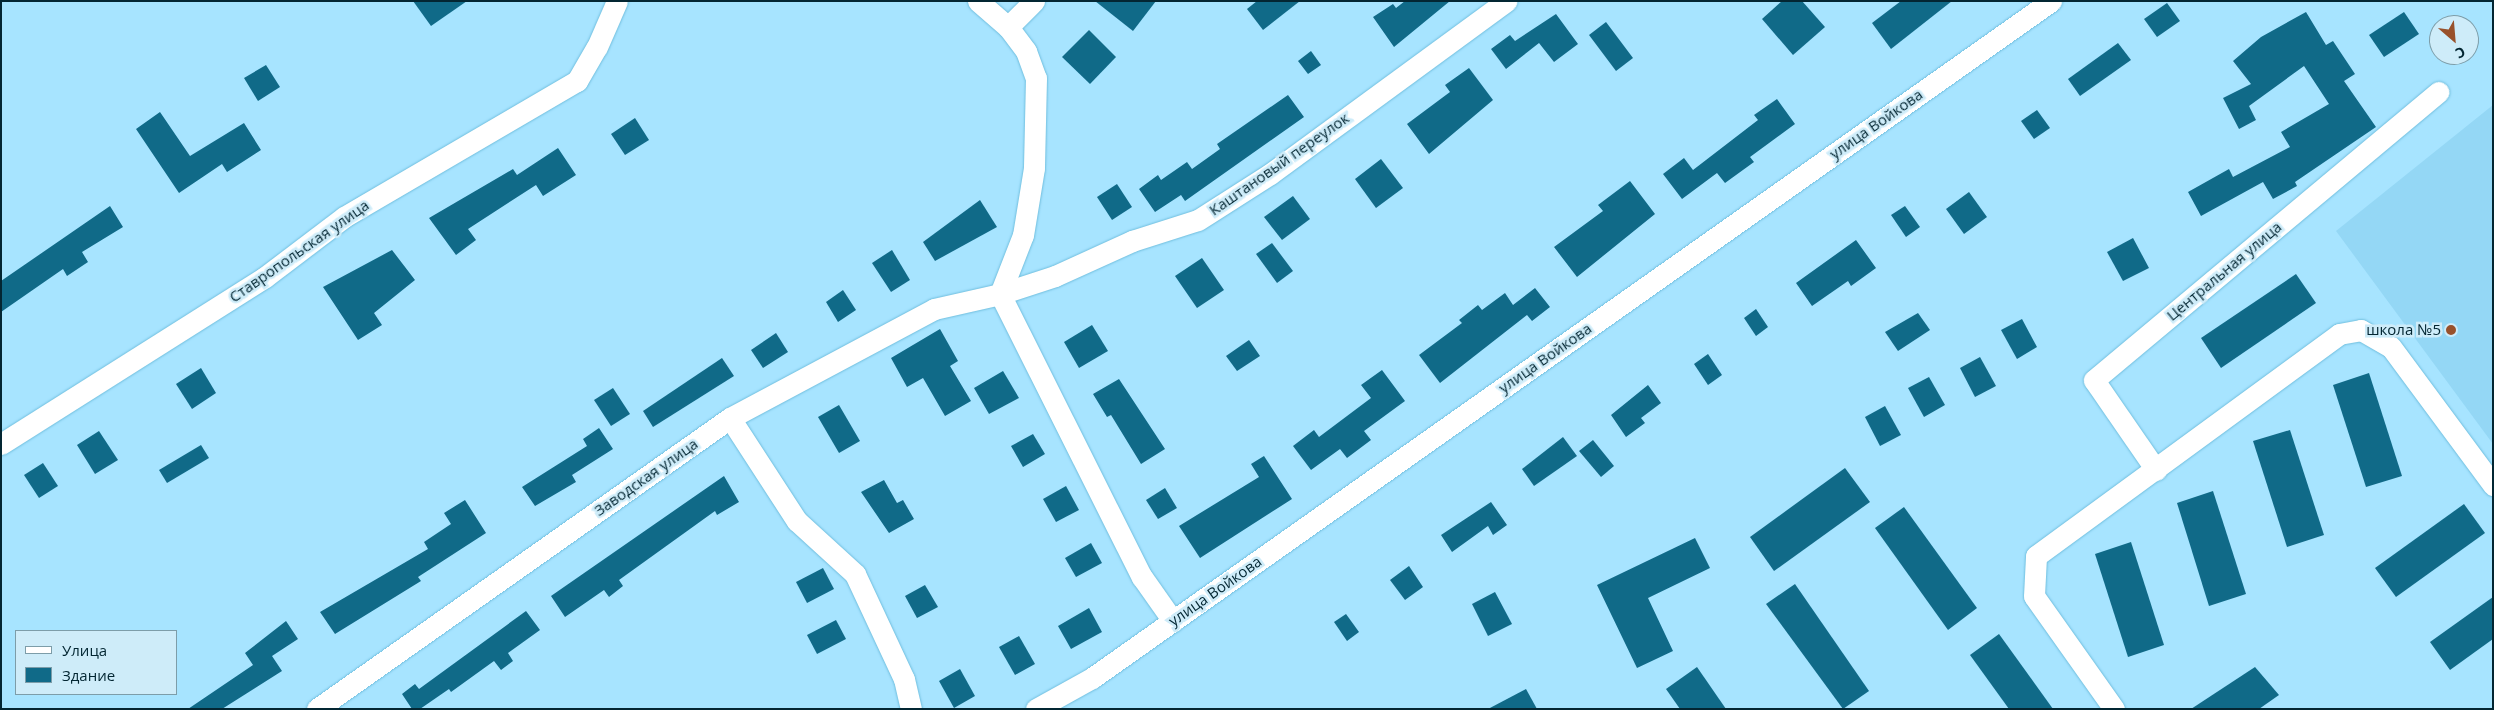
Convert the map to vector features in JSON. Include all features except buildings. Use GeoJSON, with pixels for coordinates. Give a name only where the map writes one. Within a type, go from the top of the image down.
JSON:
{"type":"FeatureCollection","features":[{"type":"Feature","properties":{"kind":"street","name":"Ставропольская улица"},"geometry":{"type":"LineString","coordinates":[[1,444],[265,278],[344,217],[577,81],[598,47],[617,1]]}},
{"type":"Feature","properties":{"kind":"street"},"geometry":{"type":"LineString","coordinates":[[978,1],[1008,27],[1026,51],[1036,78],[1034,168],[1024,235],[1000,294],[1142,577],[1173,621]]}},
{"type":"Feature","properties":{"kind":"street"},"geometry":{"type":"LineString","coordinates":[[1008,27],[1034,1]]}},
{"type":"Feature","properties":{"kind":"street","name":"Каштановый переулок"},"geometry":{"type":"LineString","coordinates":[[1000,294],[1055,276],[1132,241],[1198,220],[1270,174],[1506,1]]}},
{"type":"Feature","properties":{"kind":"street","name":"улица Войкова"},"geometry":{"type":"LineString","coordinates":[[1036,709],[1092,678],[2051,1]]}},
{"type":"Feature","properties":{"kind":"street","name":"Центральная улица"},"geometry":{"type":"LineString","coordinates":[[2156,470],[2094,380],[2439,92]]}},
{"type":"Feature","properties":{"kind":"street","name":"Заводская улица"},"geometry":{"type":"LineString","coordinates":[[318,709],[730,418],[934,309],[1000,294]]}},
{"type":"Feature","properties":{"kind":"street"},"geometry":{"type":"LineString","coordinates":[[2114,709],[2034,596],[2036,556],[2156,470],[2339,334],[2361,330],[2391,347],[2493,485]]}},
{"type":"Feature","properties":{"kind":"street"},"geometry":{"type":"LineString","coordinates":[[730,418],[797,521],[855,574],[904,678],[911,709]]}},
{"type":"Feature","properties":{"kind":"shaded area","name":"школа №5"},"geometry":{"type":"Polygon","coordinates":[[[2493,105],[2493,444],[2336,231],[2493,105]]]}},
{"type":"Feature","properties":{"kind":"place","name":"школа №5"},"geometry":{"type":"Point","coordinates":[2451,330]}}]}
